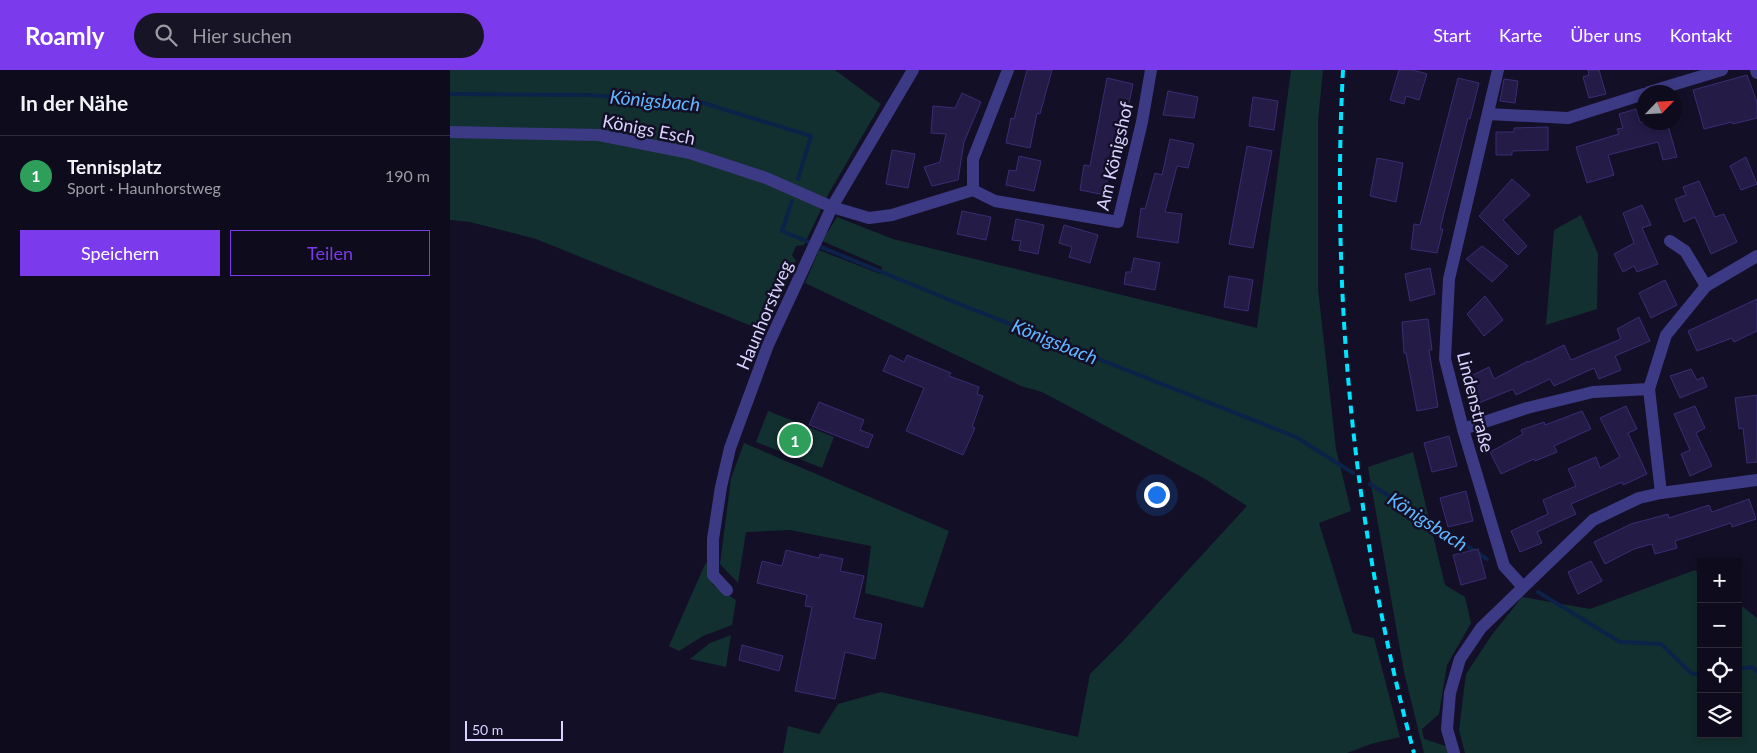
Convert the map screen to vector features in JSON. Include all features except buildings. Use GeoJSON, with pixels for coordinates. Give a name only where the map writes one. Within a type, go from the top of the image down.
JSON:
{"type":"FeatureCollection","features":[{"type":"Feature","properties":{"kind":"street","name":"Haunhorstweg"},"geometry":{"type":"LineString","coordinates":[[727,590],[713,575],[714,539],[721,487],[730,448],[768,345],[832,207],[913,70]]}},
{"type":"Feature","properties":{"kind":"street"},"geometry":{"type":"LineString","coordinates":[[832,207],[869,218],[892,215],[973,190],[973,159],[1008,70]]}},
{"type":"Feature","properties":{"kind":"street","name":"Am Königshof"},"geometry":{"type":"LineString","coordinates":[[973,190],[995,201],[1118,222],[1142,122],[1151,70]]}},
{"type":"Feature","properties":{"kind":"street","name":"Lindenstraße"},"geometry":{"type":"LineString","coordinates":[[1498,70],[1449,279],[1445,359],[1463,429],[1504,566],[1523,587]]}},
{"type":"Feature","properties":{"kind":"street"},"geometry":{"type":"LineString","coordinates":[[1672,85],[1722,70]]}},
{"type":"Feature","properties":{"kind":"street"},"geometry":{"type":"LineString","coordinates":[[1488,114],[1568,118],[1637,96]]}},
{"type":"Feature","properties":{"kind":"street","name":"Königs Esch"},"geometry":{"type":"LineString","coordinates":[[450,132],[599,135],[690,153],[766,178],[832,207]]}},
{"type":"Feature","properties":{"kind":"street"},"geometry":{"type":"LineString","coordinates":[[1670,241],[1684,251],[1706,286]]}},
{"type":"Feature","properties":{"kind":"street"},"geometry":{"type":"LineString","coordinates":[[1661,493],[1649,388],[1666,335],[1706,286],[1757,256]]}},
{"type":"Feature","properties":{"kind":"street"},"geometry":{"type":"LineString","coordinates":[[1463,429],[1527,408],[1593,392],[1649,388]]}},
{"type":"Feature","properties":{"kind":"street"},"geometry":{"type":"LineString","coordinates":[[1454,753],[1447,729],[1450,693],[1460,658],[1481,628],[1593,520],[1639,498],[1661,493],[1757,480]]}},
{"type":"Feature","properties":{"kind":"green space"},"geometry":{"type":"Polygon","coordinates":[[[450,70],[835,70],[881,104],[829,193],[804,245],[796,246],[792,255],[796,261],[764,331],[536,239],[470,222],[450,220],[450,70]]]}},
{"type":"Feature","properties":{"kind":"green space"},"geometry":{"type":"Polygon","coordinates":[[[1291,70],[1323,70],[1318,121],[1318,289],[1336,449],[1351,511],[1319,523],[1353,633],[1374,638],[1400,737],[1371,744],[1347,753],[783,753],[788,726],[819,734],[838,704],[881,692],[1078,737],[1090,674],[1124,640],[1247,506],[1205,479],[1042,392],[1021,386],[805,283],[819,250],[880,274],[882,267],[822,241],[837,217],[893,239],[1257,328],[1291,70]]]}},
{"type":"Feature","properties":{"kind":"green space"},"geometry":{"type":"Polygon","coordinates":[[[1581,215],[1598,254],[1597,309],[1546,325],[1554,230],[1581,215]]]}},
{"type":"Feature","properties":{"kind":"green space"},"geometry":{"type":"Polygon","coordinates":[[[768,411],[834,437],[822,468],[756,442],[768,411]]]}},
{"type":"Feature","properties":{"kind":"green space"},"geometry":{"type":"Polygon","coordinates":[[[744,443],[949,531],[923,608],[865,593],[871,546],[790,530],[746,532],[738,583],[720,564],[731,478],[744,443]]]}},
{"type":"Feature","properties":{"kind":"green space"},"geometry":{"type":"Polygon","coordinates":[[[1413,452],[1445,585],[1465,597],[1471,623],[1447,665],[1439,714],[1422,729],[1424,739],[1446,746],[1450,753],[1424,753],[1404,672],[1368,467],[1413,452]]]}},
{"type":"Feature","properties":{"kind":"green space"},"geometry":{"type":"Polygon","coordinates":[[[706,562],[713,585],[736,600],[732,625],[703,636],[679,651],[669,646],[706,562]]]}},
{"type":"Feature","properties":{"kind":"green space"},"geometry":{"type":"Polygon","coordinates":[[[1695,570],[1697,572],[1697,738],[1742,738],[1742,606],[1757,618],[1757,753],[1465,753],[1459,730],[1466,674],[1491,636],[1522,597],[1590,609],[1695,570]]]}},
{"type":"Feature","properties":{"kind":"green space"},"geometry":{"type":"Polygon","coordinates":[[[731,635],[726,667],[690,659],[710,643],[731,635]]]}},
{"type":"Feature","properties":{"kind":"waterway","name":"Königsbach"},"geometry":{"type":"LineString","coordinates":[[450,94],[586,95],[700,102],[811,136],[798,179]]}},
{"type":"Feature","properties":{"kind":"waterway","name":"Königsbach"},"geometry":{"type":"LineString","coordinates":[[792,201],[782,231],[957,303],[1296,437],[1353,473]]}},
{"type":"Feature","properties":{"kind":"waterway","name":"Königsbach"},"geometry":{"type":"LineString","coordinates":[[1370,484],[1487,559]]}},
{"type":"Feature","properties":{"kind":"waterway","name":"Königsbach"},"geometry":{"type":"LineString","coordinates":[[1538,592],[1620,642],[1661,644],[1692,674],[1697,673]]}},
{"type":"Feature","properties":{"kind":"waterway","name":"Königsbach"},"geometry":{"type":"LineString","coordinates":[[1742,668],[1752,667],[1757,672]]}},
{"type":"Feature","properties":{"kind":"railway"},"geometry":{"type":"LineString","coordinates":[[1343,70],[1340,156],[1341,242],[1344,328],[1351,414],[1362,500],[1376,585],[1393,670],[1414,753]]}},
{"type":"Feature","properties":{"kind":"place","name":"Tennisplatz"},"geometry":{"type":"Point","coordinates":[795,440]}}]}
